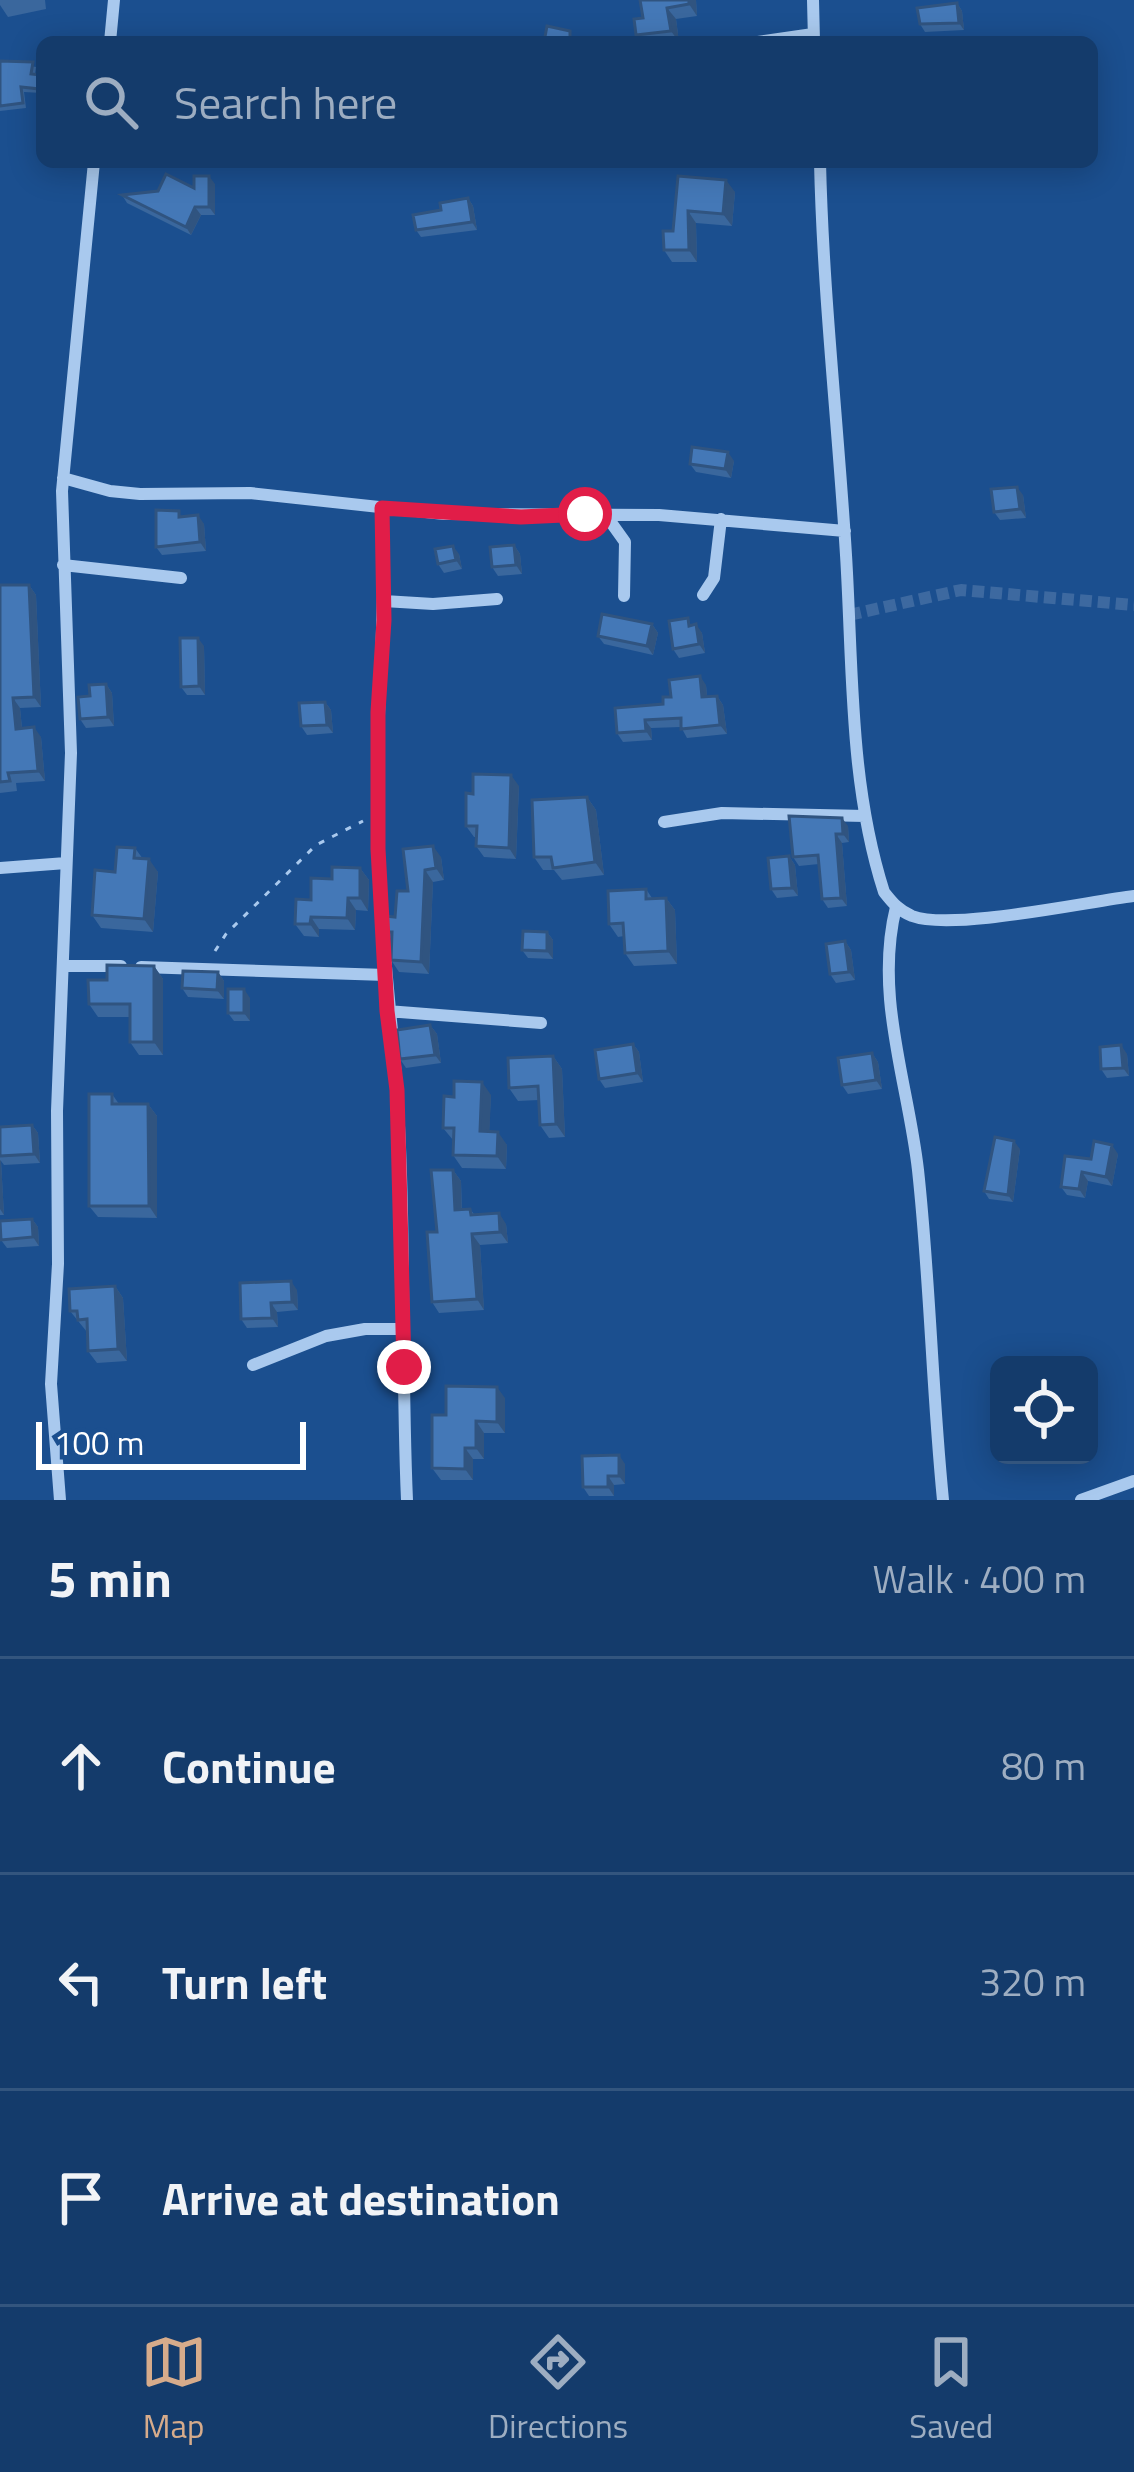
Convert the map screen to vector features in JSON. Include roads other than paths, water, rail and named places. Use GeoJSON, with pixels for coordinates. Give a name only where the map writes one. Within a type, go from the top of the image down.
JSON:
{"type":"FeatureCollection","features":[{"type":"Feature","properties":{"kind":"street"},"geometry":{"type":"LineString","coordinates":[[111,36],[114,0]]}},
{"type":"Feature","properties":{"kind":"street"},"geometry":{"type":"LineString","coordinates":[[813,0],[814,36]]}},
{"type":"Feature","properties":{"kind":"street"},"geometry":{"type":"LineString","coordinates":[[60,1500],[51,1384],[71,753],[62,478],[93,168]]}},
{"type":"Feature","properties":{"kind":"street"},"geometry":{"type":"LineString","coordinates":[[820,168],[824,307],[852,685],[865,815],[884,892],[896,907],[926,920],[1134,896]]}},
{"type":"Feature","properties":{"kind":"street"},"geometry":{"type":"LineString","coordinates":[[62,478],[110,491],[250,494],[521,517],[605,514],[722,519],[844,531]]}},
{"type":"Feature","properties":{"kind":"street"},"geometry":{"type":"LineString","coordinates":[[382,508],[377,816],[387,1011],[397,1090],[407,1500]]}},
{"type":"Feature","properties":{"kind":"street"},"geometry":{"type":"LineString","coordinates":[[605,514],[625,542],[624,596]]}},
{"type":"Feature","properties":{"kind":"street"},"geometry":{"type":"LineString","coordinates":[[703,595],[713,578],[722,519]]}},
{"type":"Feature","properties":{"kind":"street"},"geometry":{"type":"LineString","coordinates":[[63,566],[181,578]]}},
{"type":"Feature","properties":{"kind":"street"},"geometry":{"type":"LineString","coordinates":[[384,601],[433,604],[497,598]]}},
{"type":"Feature","properties":{"kind":"street"},"geometry":{"type":"LineString","coordinates":[[664,822],[722,813],[865,815]]}},
{"type":"Feature","properties":{"kind":"street"},"geometry":{"type":"LineString","coordinates":[[0,868],[66,863]]}},
{"type":"Feature","properties":{"kind":"street"},"geometry":{"type":"LineString","coordinates":[[896,907],[889,934],[890,1011],[917,1165],[927,1255],[943,1500]]}},
{"type":"Feature","properties":{"kind":"street"},"geometry":{"type":"LineString","coordinates":[[63,966],[386,975]]}},
{"type":"Feature","properties":{"kind":"street"},"geometry":{"type":"LineString","coordinates":[[387,1011],[541,1023]]}},
{"type":"Feature","properties":{"kind":"street"},"geometry":{"type":"LineString","coordinates":[[253,1365],[326,1336],[404,1329]]}},
{"type":"Feature","properties":{"kind":"street"},"geometry":{"type":"LineString","coordinates":[[1081,1500],[1134,1481]]}},
{"type":"Feature","properties":{"kind":"tunnel"},"geometry":{"type":"LineString","coordinates":[[849,615],[961,590],[1134,605]]}}]}
